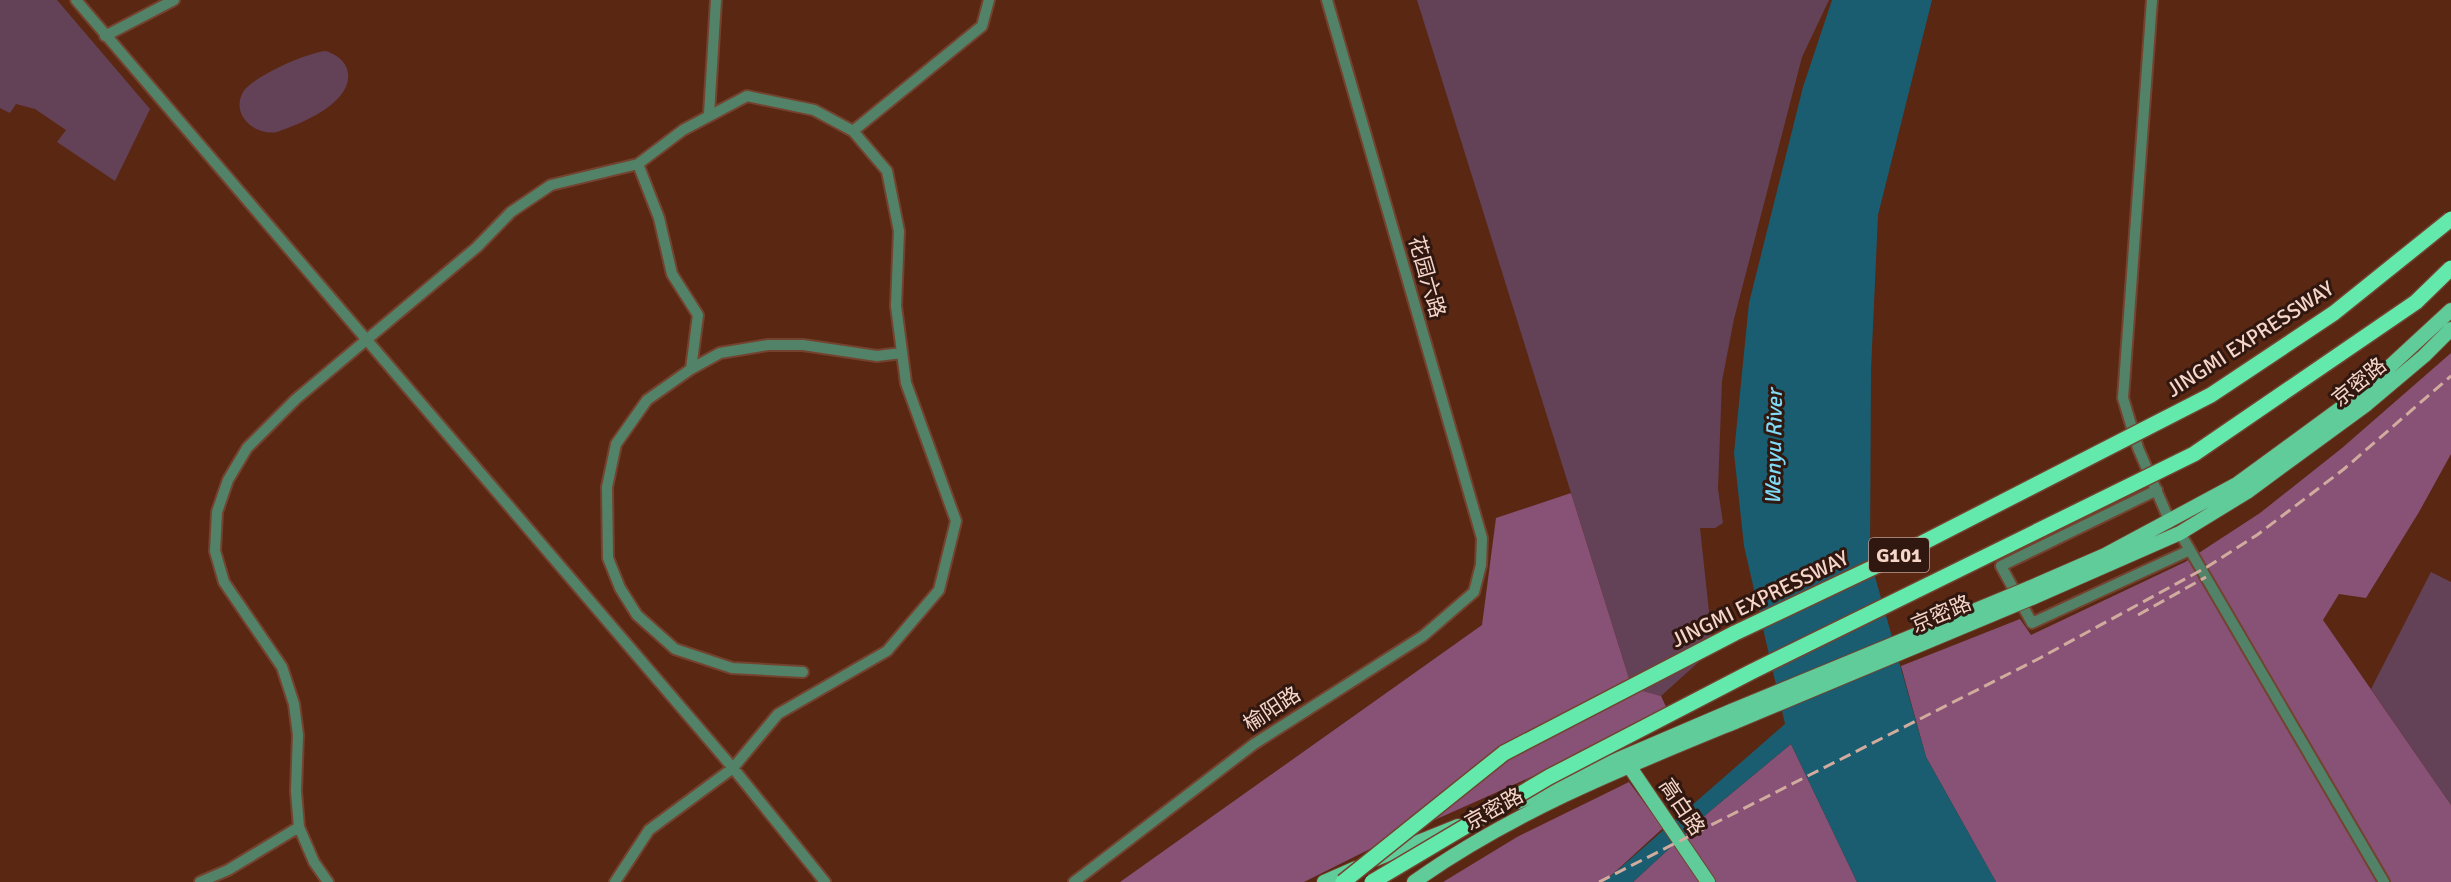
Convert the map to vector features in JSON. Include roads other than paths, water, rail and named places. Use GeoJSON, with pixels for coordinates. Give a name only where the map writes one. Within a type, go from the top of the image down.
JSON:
{"type":"FeatureCollection","features":[{"type":"Feature","properties":{"kind":"highway","name":"JINGMI EXPRESSWAY"},"geometry":{"type":"LineString","coordinates":[[1342,882],[1504,753],[1735,633],[1894,557],[2211,396],[2334,313],[2451,219]]}},
{"type":"Feature","properties":{"kind":"highway","name":"G101"},"geometry":{"type":"LineString","coordinates":[[1372,882],[1549,777],[1751,672],[2194,454],[2416,302],[2451,268]]}},
{"type":"Feature","properties":{"kind":"main road","name":"京密路"},"geometry":{"type":"LineString","coordinates":[[2031,593],[2170,522],[2237,484],[2360,393],[2450,319]]}},
{"type":"Feature","properties":{"kind":"main road","name":"京密路"},"geometry":{"type":"LineString","coordinates":[[1414,882],[1501,828],[1626,760],[2031,593],[2117,563],[2180,533],[2247,492],[2367,404],[2424,356],[2450,319]]}},
{"type":"Feature","properties":{"kind":"main road","name":"高白路"},"geometry":{"type":"LineString","coordinates":[[1626,760],[1708,882]]}},
{"type":"Feature","properties":{"kind":"main road"},"geometry":{"type":"LineString","coordinates":[[1324,882],[1421,840],[1626,760]]}},
{"type":"Feature","properties":{"kind":"street"},"geometry":{"type":"LineString","coordinates":[[76,0],[733,768],[825,882]]}},
{"type":"Feature","properties":{"kind":"street"},"geometry":{"type":"LineString","coordinates":[[105,36],[174,0]]}},
{"type":"Feature","properties":{"kind":"street"},"geometry":{"type":"LineString","coordinates":[[709,114],[716,0]]}},
{"type":"Feature","properties":{"kind":"street"},"geometry":{"type":"LineString","coordinates":[[853,131],[982,26],[988,0]]}},
{"type":"Feature","properties":{"kind":"street","name":"花园六路"},"geometry":{"type":"LineString","coordinates":[[1327,0],[1482,538],[1481,565]]}},
{"type":"Feature","properties":{"kind":"street"},"geometry":{"type":"LineString","coordinates":[[2152,0],[2123,398],[2138,448],[2170,522]]}},
{"type":"Feature","properties":{"kind":"street"},"geometry":{"type":"LineString","coordinates":[[328,882],[314,861],[299,827],[296,791],[298,735],[294,704],[282,667],[224,582],[215,550],[217,512],[228,480],[247,448],[296,399],[477,247],[511,212],[551,185],[638,164],[683,130],[747,96],[813,110],[853,131],[887,171],[899,231],[896,306],[906,383],[956,521],[939,590],[887,651],[778,714],[733,768],[649,830],[615,882]]}},
{"type":"Feature","properties":{"kind":"street"},"geometry":{"type":"LineString","coordinates":[[638,164],[659,218],[672,274],[698,315],[691,369]]}},
{"type":"Feature","properties":{"kind":"street"},"geometry":{"type":"LineString","coordinates":[[803,672],[732,668],[675,649],[637,615],[620,588],[608,558],[607,487],[616,444],[647,400],[691,369],[720,353],[768,345],[803,345],[877,356],[902,353]]}},
{"type":"Feature","properties":{"kind":"street"},"geometry":{"type":"LineString","coordinates":[[2157,490],[2001,566],[2032,623],[2190,550]]}},
{"type":"Feature","properties":{"kind":"street"},"geometry":{"type":"LineString","coordinates":[[2180,533],[2384,882]]}},
{"type":"Feature","properties":{"kind":"street","name":"榆阳路"},"geometry":{"type":"LineString","coordinates":[[1074,882],[1254,744],[1423,636],[1474,592],[1481,565]]}},
{"type":"Feature","properties":{"kind":"street"},"geometry":{"type":"LineString","coordinates":[[200,882],[228,870],[299,827]]}},
{"type":"Feature","properties":{"kind":"water","name":"Wenyu River"},"geometry":{"type":"Polygon","coordinates":[[[1832,0],[1932,0],[1878,215],[1871,370],[1870,559],[1926,757],[1996,882],[1857,882],[1791,744],[1709,812],[1633,882],[1604,882],[1785,724],[1744,546],[1734,453],[1749,303],[1803,87],[1832,0]]]}},
{"type":"Feature","properties":{"kind":"railway"},"geometry":{"type":"LineString","coordinates":[[1599,882],[2040,658],[2207,567],[2257,535],[2344,469],[2451,376]]}},
{"type":"Feature","properties":{"kind":"railway"},"geometry":{"type":"LineString","coordinates":[[2138,615],[2206,577]]}}]}
